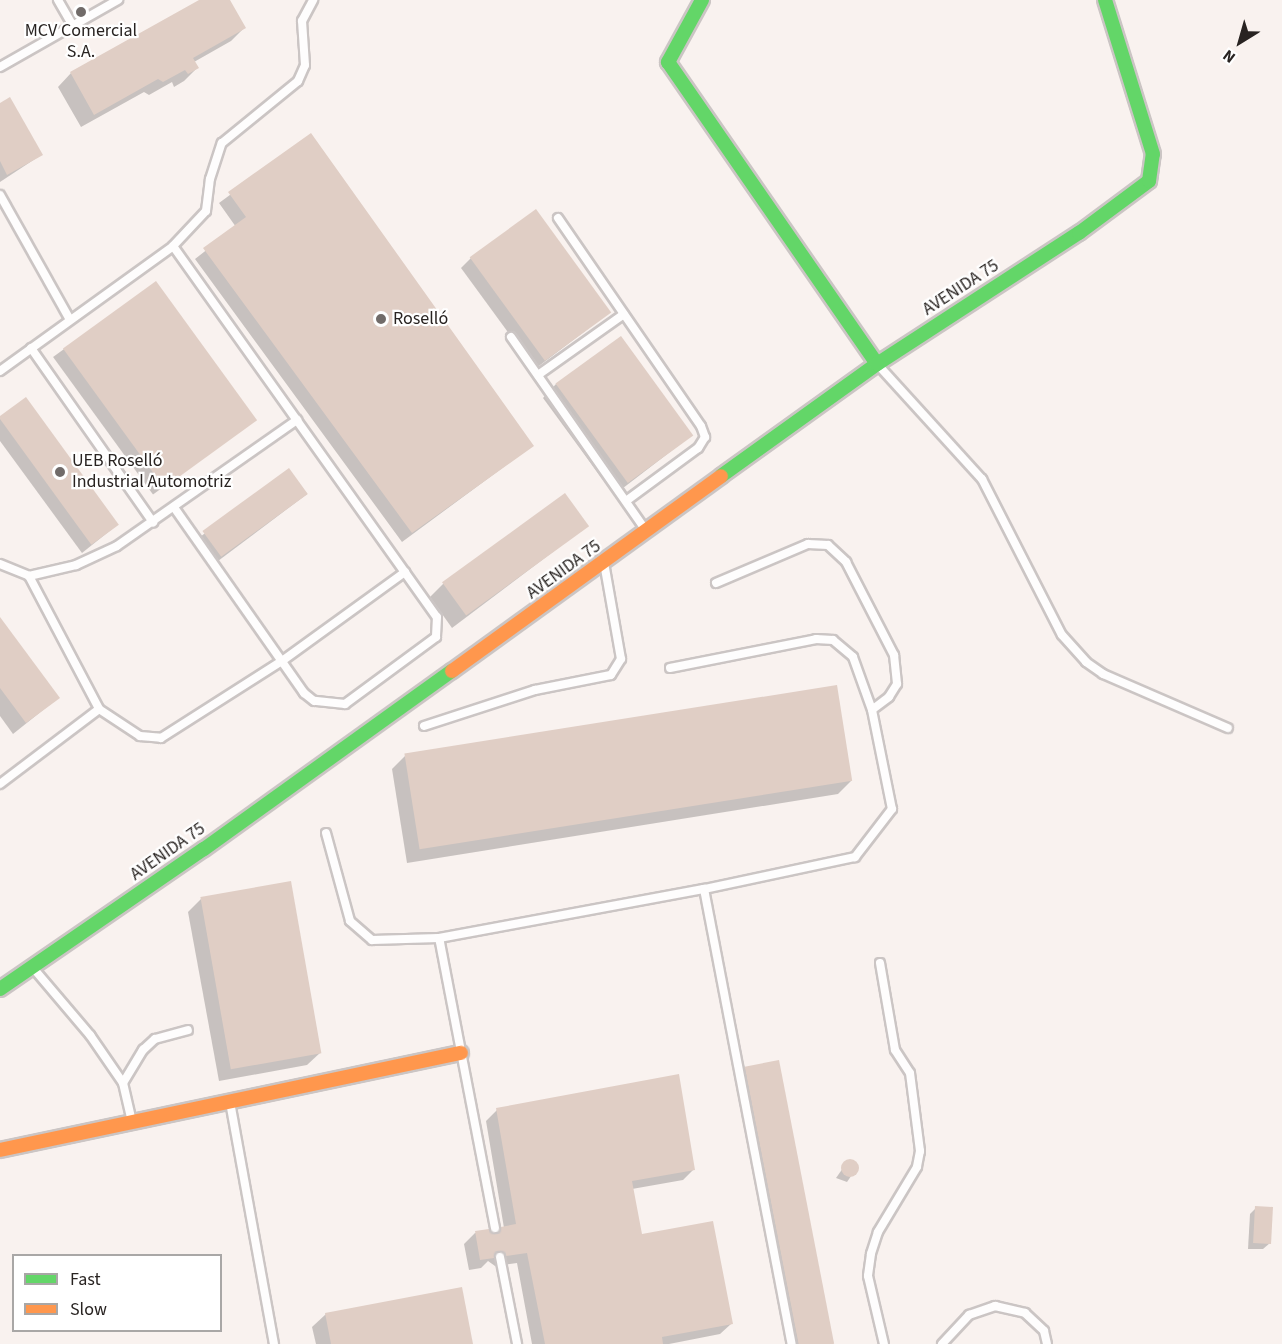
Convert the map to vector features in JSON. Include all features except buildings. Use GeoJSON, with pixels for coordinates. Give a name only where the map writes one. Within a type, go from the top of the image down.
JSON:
{"type":"FeatureCollection","features":[{"type":"Feature","properties":{"kind":"street"},"geometry":{"type":"LineString","coordinates":[[702,0],[668,62],[877,364]]}},
{"type":"Feature","properties":{"kind":"street","name":"AVENIDA 75"},"geometry":{"type":"LineString","coordinates":[[0,989],[604,563],[877,364],[1079,233],[1149,181],[1153,154],[1105,0]]}},
{"type":"Feature","properties":{"kind":"street"},"geometry":{"type":"LineString","coordinates":[[0,1150],[461,1053]]}},
{"type":"Feature","properties":{"kind":"lane"},"geometry":{"type":"LineString","coordinates":[[58,0],[73,26]]}},
{"type":"Feature","properties":{"kind":"lane"},"geometry":{"type":"LineString","coordinates":[[0,67],[118,0]]}},
{"type":"Feature","properties":{"kind":"lane"},"geometry":{"type":"LineString","coordinates":[[0,371],[69,318],[173,246],[206,211],[210,179],[222,143],[298,81],[305,65],[302,21],[314,0]]}},
{"type":"Feature","properties":{"kind":"lane"},"geometry":{"type":"LineString","coordinates":[[0,195],[69,318]]}},
{"type":"Feature","properties":{"kind":"lane"},"geometry":{"type":"LineString","coordinates":[[558,218],[701,426],[705,437],[698,448],[626,501]]}},
{"type":"Feature","properties":{"kind":"lane"},"geometry":{"type":"LineString","coordinates":[[173,246],[437,617],[436,637],[345,704],[314,700],[282,661],[174,507]]}},
{"type":"Feature","properties":{"kind":"lane"},"geometry":{"type":"LineString","coordinates":[[538,375],[624,315]]}},
{"type":"Feature","properties":{"kind":"lane"},"geometry":{"type":"LineString","coordinates":[[511,337],[647,532]]}},
{"type":"Feature","properties":{"kind":"lane"},"geometry":{"type":"LineString","coordinates":[[31,348],[153,522]]}},
{"type":"Feature","properties":{"kind":"lane"},"geometry":{"type":"LineString","coordinates":[[877,364],[982,479],[1062,635],[1086,662],[1103,674],[1228,728]]}},
{"type":"Feature","properties":{"kind":"lane"},"geometry":{"type":"LineString","coordinates":[[0,564],[28,576],[76,565],[117,546],[297,420]]}},
{"type":"Feature","properties":{"kind":"lane"},"geometry":{"type":"LineString","coordinates":[[716,583],[808,544],[828,545],[846,562],[894,655],[897,684],[889,697],[872,710]]}},
{"type":"Feature","properties":{"kind":"lane"},"geometry":{"type":"LineString","coordinates":[[424,726],[535,690],[611,675],[621,659],[604,563]]}},
{"type":"Feature","properties":{"kind":"lane"},"geometry":{"type":"LineString","coordinates":[[28,576],[99,709],[140,736],[161,738],[282,661],[405,572]]}},
{"type":"Feature","properties":{"kind":"lane"},"geometry":{"type":"LineString","coordinates":[[326,833],[350,921],[372,940],[439,938],[704,889],[855,857],[892,809],[872,710],[853,657],[833,640],[816,639],[670,668]]}},
{"type":"Feature","properties":{"kind":"lane"},"geometry":{"type":"LineString","coordinates":[[0,784],[99,709]]}},
{"type":"Feature","properties":{"kind":"lane"},"geometry":{"type":"LineString","coordinates":[[704,889],[792,1344]]}},
{"type":"Feature","properties":{"kind":"lane"},"geometry":{"type":"LineString","coordinates":[[439,938],[495,1228]]}},
{"type":"Feature","properties":{"kind":"lane"},"geometry":{"type":"LineString","coordinates":[[880,963],[895,1050],[910,1073],[920,1151],[917,1167],[878,1232],[871,1254],[868,1276],[884,1344]]}},
{"type":"Feature","properties":{"kind":"lane"},"geometry":{"type":"LineString","coordinates":[[33,967],[90,1035],[123,1083],[132,1123]]}},
{"type":"Feature","properties":{"kind":"lane"},"geometry":{"type":"LineString","coordinates":[[123,1083],[143,1050],[155,1039],[188,1030]]}},
{"type":"Feature","properties":{"kind":"lane"},"geometry":{"type":"LineString","coordinates":[[230,1102],[274,1344]]}},
{"type":"Feature","properties":{"kind":"lane"},"geometry":{"type":"LineString","coordinates":[[500,1257],[517,1344]]}},
{"type":"Feature","properties":{"kind":"lane"},"geometry":{"type":"LineString","coordinates":[[942,1344],[969,1315],[995,1306],[1025,1313],[1044,1331],[1047,1344]]}},
{"type":"Feature","properties":{"kind":"traffic: fast"},"geometry":{"type":"LineString","coordinates":[[702,0],[668,62],[877,364]]}},
{"type":"Feature","properties":{"kind":"traffic: fast"},"geometry":{"type":"LineString","coordinates":[[721,476],[877,364],[1079,233],[1149,181],[1153,154],[1105,0]]}},
{"type":"Feature","properties":{"kind":"traffic: fast"},"geometry":{"type":"LineString","coordinates":[[0,989],[204,849],[452,671]]}},
{"type":"Feature","properties":{"kind":"traffic: slow"},"geometry":{"type":"LineString","coordinates":[[452,671],[721,476]]}},
{"type":"Feature","properties":{"kind":"traffic: slow"},"geometry":{"type":"LineString","coordinates":[[0,1150],[461,1053]]}},
{"type":"Feature","properties":{"kind":"place","name":"MCV Comercial S.A."},"geometry":{"type":"Point","coordinates":[81,12]}},
{"type":"Feature","properties":{"kind":"place","name":"Roselló"},"geometry":{"type":"Point","coordinates":[381,319]}},
{"type":"Feature","properties":{"kind":"place","name":"UEB Roselló Industrial Automotriz"},"geometry":{"type":"Point","coordinates":[60,472]}}]}
